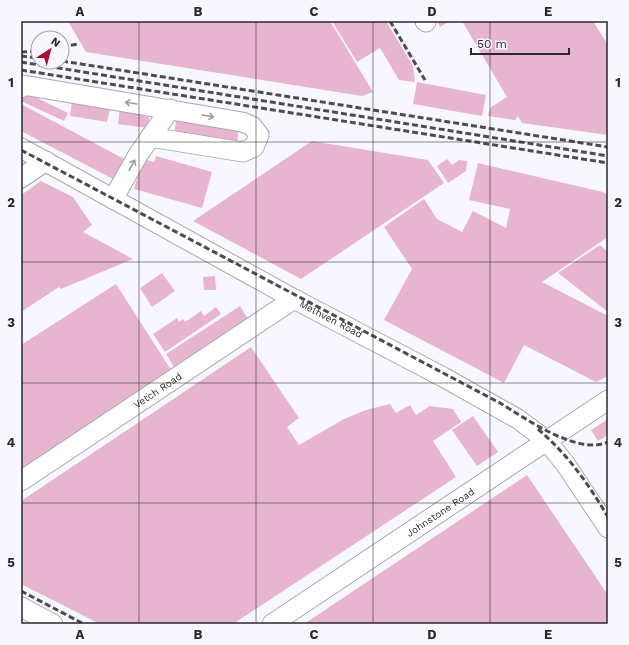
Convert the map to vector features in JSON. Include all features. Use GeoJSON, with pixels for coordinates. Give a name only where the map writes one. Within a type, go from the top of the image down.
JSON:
{"type":"FeatureCollection","features":[{"type":"Feature","properties":{"kind":"street"},"geometry":{"type":"LineString","coordinates":[[22,86],[170,109],[249,124],[257,130],[259,140],[254,147],[243,152],[150,137]]}},
{"type":"Feature","properties":{"kind":"street"},"geometry":{"type":"LineString","coordinates":[[113,199],[133,162],[170,109]]}},
{"type":"Feature","properties":{"kind":"street","name":"Methven Road"},"geometry":{"type":"LineString","coordinates":[[21,148],[294,299],[518,419],[547,441],[566,465],[608,528]]}},
{"type":"Feature","properties":{"kind":"street"},"geometry":{"type":"LineString","coordinates":[[21,178],[46,161]]}},
{"type":"Feature","properties":{"kind":"street","name":"Vetch Road"},"geometry":{"type":"LineString","coordinates":[[21,481],[294,299]]}},
{"type":"Feature","properties":{"kind":"street","name":"Johnstone Road"},"geometry":{"type":"LineString","coordinates":[[272,624],[608,400]]}},
{"type":"Feature","properties":{"kind":"street"},"geometry":{"type":"LineString","coordinates":[[21,608],[53,624]]}},
{"type":"Feature","properties":{"kind":"building"},"geometry":{"type":"Polygon","coordinates":[[[68,21],[330,21],[373,92],[362,96],[86,52],[68,21]]]}},
{"type":"Feature","properties":{"kind":"building"},"geometry":{"type":"Polygon","coordinates":[[[332,21],[386,21],[413,66],[415,82],[399,80],[380,48],[357,62],[332,21]]]}},
{"type":"Feature","properties":{"kind":"building"},"geometry":{"type":"Polygon","coordinates":[[[437,21],[450,21],[440,27],[437,21]]]}},
{"type":"Feature","properties":{"kind":"building"},"geometry":{"type":"Polygon","coordinates":[[[462,21],[593,21],[608,45],[608,135],[522,123],[518,116],[515,120],[488,116],[490,108],[507,97],[462,21]]]}},
{"type":"Feature","properties":{"kind":"building"},"geometry":{"type":"Polygon","coordinates":[[[417,82],[486,95],[482,116],[413,104],[417,82]]]}},
{"type":"Feature","properties":{"kind":"building"},"geometry":{"type":"Polygon","coordinates":[[[25,92],[68,113],[64,121],[21,101],[25,92]]]}},
{"type":"Feature","properties":{"kind":"building"},"geometry":{"type":"Polygon","coordinates":[[[72,102],[110,108],[107,122],[70,116],[72,102]]]}},
{"type":"Feature","properties":{"kind":"building"},"geometry":{"type":"Polygon","coordinates":[[[21,104],[126,160],[115,180],[21,131],[21,104]]]}},
{"type":"Feature","properties":{"kind":"building"},"geometry":{"type":"Polygon","coordinates":[[[120,107],[142,110],[142,116],[149,117],[148,128],[118,124],[120,107]]]}},
{"type":"Feature","properties":{"kind":"building"},"geometry":{"type":"Polygon","coordinates":[[[177,116],[239,126],[237,143],[174,133],[177,116]]]}},
{"type":"Feature","properties":{"kind":"building"},"geometry":{"type":"Polygon","coordinates":[[[312,141],[428,160],[444,183],[301,279],[193,221],[312,141]]]}},
{"type":"Feature","properties":{"kind":"building"},"geometry":{"type":"Polygon","coordinates":[[[156,156],[212,172],[202,208],[134,189],[143,159],[154,162],[156,156]]]}},
{"type":"Feature","properties":{"kind":"building"},"geometry":{"type":"Polygon","coordinates":[[[447,159],[452,165],[459,160],[467,161],[466,171],[448,183],[437,166],[447,159]]]}},
{"type":"Feature","properties":{"kind":"building"},"geometry":{"type":"Polygon","coordinates":[[[478,163],[603,192],[608,195],[608,237],[542,282],[608,316],[608,376],[596,382],[524,345],[504,383],[384,320],[412,269],[384,227],[424,199],[437,219],[462,232],[473,211],[506,228],[510,209],[469,200],[478,163]]]}},
{"type":"Feature","properties":{"kind":"building"},"geometry":{"type":"Polygon","coordinates":[[[41,181],[73,197],[92,225],[83,232],[133,259],[61,289],[59,287],[21,312],[21,195],[41,181]]]}},
{"type":"Feature","properties":{"kind":"building"},"geometry":{"type":"Polygon","coordinates":[[[600,245],[608,252],[608,312],[558,273],[600,245]]]}},
{"type":"Feature","properties":{"kind":"building"},"geometry":{"type":"Polygon","coordinates":[[[162,273],[175,291],[152,307],[140,288],[162,273]]]}},
{"type":"Feature","properties":{"kind":"building"},"geometry":{"type":"Polygon","coordinates":[[[215,276],[216,290],[204,290],[203,277],[215,276]]]}},
{"type":"Feature","properties":{"kind":"building"},"geometry":{"type":"Polygon","coordinates":[[[116,284],[171,370],[21,469],[21,345],[116,284]]]}},
{"type":"Feature","properties":{"kind":"building"},"geometry":{"type":"Polygon","coordinates":[[[240,306],[248,319],[174,367],[166,354],[240,306]]]}},
{"type":"Feature","properties":{"kind":"building"},"geometry":{"type":"Polygon","coordinates":[[[216,307],[221,314],[165,352],[153,334],[177,318],[179,322],[183,319],[185,322],[201,311],[204,316],[216,307]]]}},
{"type":"Feature","properties":{"kind":"building"},"geometry":{"type":"Polygon","coordinates":[[[251,347],[299,418],[287,427],[299,445],[344,419],[366,410],[390,404],[396,413],[410,405],[416,415],[430,406],[453,409],[461,422],[433,441],[456,477],[233,624],[100,624],[21,584],[21,501],[251,347]]]}},
{"type":"Feature","properties":{"kind":"building"},"geometry":{"type":"Polygon","coordinates":[[[473,416],[498,452],[477,466],[452,430],[473,416]]]}},
{"type":"Feature","properties":{"kind":"building"},"geometry":{"type":"Polygon","coordinates":[[[608,419],[608,435],[598,441],[591,430],[608,419]]]}},
{"type":"Feature","properties":{"kind":"building"},"geometry":{"type":"Polygon","coordinates":[[[527,475],[608,595],[608,624],[304,624],[527,475]]]}},
{"type":"Feature","properties":{"kind":"railway"},"geometry":{"type":"LineString","coordinates":[[390,21],[425,80]]}},
{"type":"Feature","properties":{"kind":"railway"},"geometry":{"type":"LineString","coordinates":[[70,46],[78,44]]}},
{"type":"Feature","properties":{"kind":"railway"},"geometry":{"type":"LineString","coordinates":[[21,52],[30,51]]}},
{"type":"Feature","properties":{"kind":"railway"},"geometry":{"type":"LineString","coordinates":[[21,56],[30,57]]}},
{"type":"Feature","properties":{"kind":"railway"},"geometry":{"type":"LineString","coordinates":[[21,62],[608,156]]}},
{"type":"Feature","properties":{"kind":"railway"},"geometry":{"type":"LineString","coordinates":[[70,62],[608,147]]}},
{"type":"Feature","properties":{"kind":"railway"},"geometry":{"type":"LineString","coordinates":[[21,70],[608,163]]}},
{"type":"Feature","properties":{"kind":"railway"},"geometry":{"type":"LineString","coordinates":[[21,150],[500,403],[537,426],[567,440],[582,444],[596,445],[608,442]]}},
{"type":"Feature","properties":{"kind":"railway"},"geometry":{"type":"LineString","coordinates":[[538,429],[559,449],[577,470],[593,492],[608,517]]}},
{"type":"Feature","properties":{"kind":"railway"},"geometry":{"type":"LineString","coordinates":[[21,591],[84,624]]}}]}
